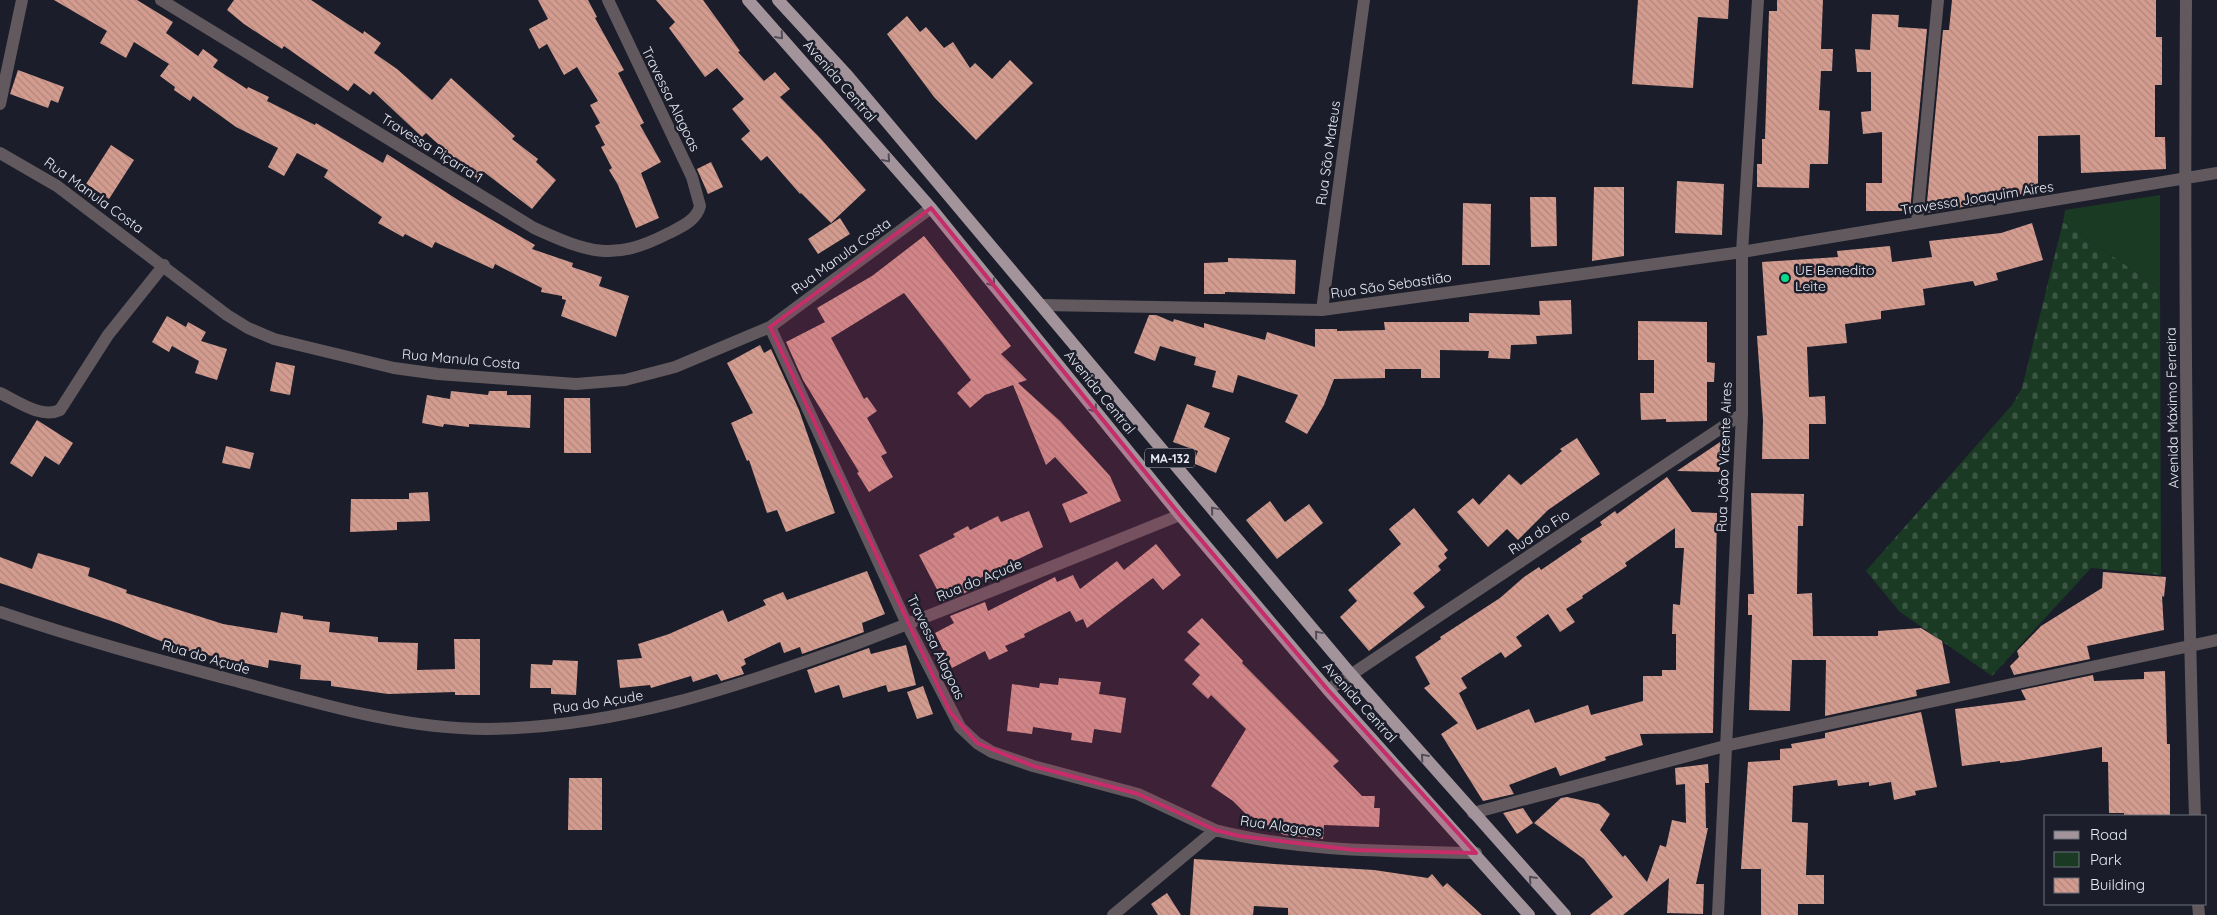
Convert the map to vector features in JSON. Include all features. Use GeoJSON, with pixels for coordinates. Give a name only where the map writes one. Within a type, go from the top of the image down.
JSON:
{"type":"FeatureCollection","features":[{"type":"Feature","properties":{"kind":"main road","name":"Avenida Central"},"geometry":{"type":"LineString","coordinates":[[748,0],[931,208],[1180,515],[1328,690],[1476,853],[1529,915]]}},
{"type":"Feature","properties":{"kind":"main road","name":"MA-132"},"geometry":{"type":"LineString","coordinates":[[778,0],[848,76],[1350,673],[1565,915]]}},
{"type":"Feature","properties":{"kind":"street"},"geometry":{"type":"LineString","coordinates":[[0,104],[22,0]]}},
{"type":"Feature","properties":{"kind":"street","name":"Travessa Piçarra 1"},"geometry":{"type":"LineString","coordinates":[[161,0],[519,219],[572,245],[610,252],[641,246],[680,227],[698,212]]}},
{"type":"Feature","properties":{"kind":"street","name":"Travessa Alagoas"},"geometry":{"type":"LineString","coordinates":[[608,0],[692,177],[699,198],[700,206],[698,212]]}},
{"type":"Feature","properties":{"kind":"street","name":"Rua São Mateus"},"geometry":{"type":"LineString","coordinates":[[1322,310],[1364,0]]}},
{"type":"Feature","properties":{"kind":"street","name":"Rua João Vicente Aires"},"geometry":{"type":"LineString","coordinates":[[1718,915],[1742,414],[1742,252],[1758,0]]}},
{"type":"Feature","properties":{"kind":"street"},"geometry":{"type":"LineString","coordinates":[[1917,222],[1938,0]]}},
{"type":"Feature","properties":{"kind":"street","name":"Avenida Máximo Ferreira"},"geometry":{"type":"LineString","coordinates":[[2186,0],[2185,179],[2190,646],[2195,815]]}},
{"type":"Feature","properties":{"kind":"street","name":"Rua Manula Costa"},"geometry":{"type":"LineString","coordinates":[[0,153],[57,186],[164,264],[227,315],[248,328],[265,335],[367,363],[438,374],[576,384],[603,383],[648,375],[675,367],[770,327],[931,208]]}},
{"type":"Feature","properties":{"kind":"street","name":"Travessa Joaquim Aires"},"geometry":{"type":"LineString","coordinates":[[1742,252],[1917,222],[2059,201],[2217,173]]}},
{"type":"Feature","properties":{"kind":"street","name":"Rua São Sebastião"},"geometry":{"type":"LineString","coordinates":[[1042,305],[1322,310],[1742,252]]}},
{"type":"Feature","properties":{"kind":"street"},"geometry":{"type":"LineString","coordinates":[[0,393],[42,412],[54,413],[60,410],[108,335],[164,264]]}},
{"type":"Feature","properties":{"kind":"street","name":"Travessa Alagoas"},"geometry":{"type":"LineString","coordinates":[[770,327],[908,624],[950,712],[960,727],[977,743],[992,752],[1033,766],[1138,794],[1215,830]]}},
{"type":"Feature","properties":{"kind":"street","name":"Rua do Fio"},"geometry":{"type":"LineString","coordinates":[[1328,690],[1350,673],[1742,414]]}},
{"type":"Feature","properties":{"kind":"street","name":"Rua do Açude"},"geometry":{"type":"LineString","coordinates":[[0,612],[180,666],[304,700],[406,721],[444,727],[486,729],[576,722],[636,712],[715,693],[908,624],[1180,515]]}},
{"type":"Feature","properties":{"kind":"street"},"geometry":{"type":"LineString","coordinates":[[1474,813],[1725,746],[2217,640]]}},
{"type":"Feature","properties":{"kind":"street"},"geometry":{"type":"LineString","coordinates":[[1113,915],[1215,830]]}},
{"type":"Feature","properties":{"kind":"street","name":"Rua Alagoas"},"geometry":{"type":"LineString","coordinates":[[1215,830],[1264,841],[1314,847],[1476,853]]}},
{"type":"Feature","properties":{"kind":"highlighted area"},"geometry":{"type":"Polygon","coordinates":[[[931,208],[1180,515],[1328,690],[1476,853],[1354,850],[1239,836],[1215,830],[1138,794],[1033,766],[977,743],[950,712],[770,327],[931,208]]]}},
{"type":"Feature","properties":{"kind":"green space"},"geometry":{"type":"Polygon","coordinates":[[[2160,195],[2160,289],[2063,222],[2065,210],[2160,195]]]}},
{"type":"Feature","properties":{"kind":"green space"},"geometry":{"type":"Polygon","coordinates":[[[2063,222],[2160,289],[2161,575],[2091,568],[1992,676],[1900,612],[1866,571],[2012,405],[2022,388],[2063,222]]]}},
{"type":"Feature","properties":{"kind":"building"},"geometry":{"type":"Polygon","coordinates":[[[54,0],[137,0],[173,22],[166,33],[198,56],[203,49],[218,60],[213,67],[247,89],[248,87],[269,97],[267,101],[315,125],[316,123],[383,163],[387,154],[458,200],[535,245],[532,249],[573,263],[572,267],[602,277],[599,286],[629,296],[616,337],[561,316],[566,300],[562,299],[562,296],[541,292],[542,288],[495,264],[493,269],[435,242],[432,248],[405,234],[403,237],[378,223],[382,217],[324,177],[328,170],[297,153],[284,176],[268,167],[278,148],[236,127],[193,96],[190,101],[174,90],[175,87],[160,76],[169,64],[134,42],[126,58],[100,43],[107,31],[54,0]]]}},
{"type":"Feature","properties":{"kind":"building"},"geometry":{"type":"Polygon","coordinates":[[[234,0],[311,0],[363,34],[364,31],[381,43],[374,53],[397,69],[432,100],[451,78],[515,136],[512,139],[538,159],[536,162],[556,180],[532,209],[484,172],[477,179],[426,133],[422,137],[373,91],[370,95],[354,83],[348,91],[284,46],[282,49],[244,24],[227,10],[234,0]]]}},
{"type":"Feature","properties":{"kind":"building"},"geometry":{"type":"Polygon","coordinates":[[[538,0],[588,0],[597,17],[595,18],[624,70],[618,73],[644,123],[640,125],[661,162],[641,173],[659,218],[636,228],[618,185],[609,170],[612,168],[601,147],[605,145],[595,126],[600,123],[590,105],[598,101],[577,67],[564,75],[547,44],[539,49],[529,29],[548,19],[538,0]]]}},
{"type":"Feature","properties":{"kind":"building"},"geometry":{"type":"Polygon","coordinates":[[[656,0],[703,0],[740,51],[738,52],[764,81],[775,72],[790,89],[780,97],[821,139],[866,190],[831,223],[800,194],[767,156],[761,161],[741,139],[750,131],[732,109],[744,99],[717,68],[705,77],[669,28],[675,22],[656,0]]]}},
{"type":"Feature","properties":{"kind":"building"},"geometry":{"type":"Polygon","coordinates":[[[1638,0],[1729,0],[1728,19],[1698,17],[1693,88],[1632,84],[1638,0]]]}},
{"type":"Feature","properties":{"kind":"building"},"geometry":{"type":"Polygon","coordinates":[[[1777,0],[1823,0],[1821,49],[1833,49],[1832,71],[1821,71],[1819,110],[1830,111],[1828,164],[1810,164],[1809,188],[1757,187],[1757,164],[1762,164],[1762,139],[1765,139],[1769,11],[1777,11],[1777,0]]]}},
{"type":"Feature","properties":{"kind":"building"},"geometry":{"type":"Polygon","coordinates":[[[1952,0],[2156,0],[2156,37],[2162,37],[2162,85],[2155,85],[2155,137],[2165,137],[2166,169],[2081,173],[2080,135],[2038,136],[2038,192],[1992,198],[1993,202],[1926,213],[1943,30],[1949,30],[1952,0]]]}},
{"type":"Feature","properties":{"kind":"building"},"geometry":{"type":"Polygon","coordinates":[[[1872,14],[1899,15],[1898,27],[1927,29],[1910,211],[1866,211],[1866,183],[1882,183],[1882,132],[1863,134],[1861,112],[1871,111],[1871,72],[1857,72],[1855,49],[1870,50],[1872,14]]]}},
{"type":"Feature","properties":{"kind":"building"},"geometry":{"type":"Polygon","coordinates":[[[907,16],[920,32],[926,27],[944,48],[953,42],[970,68],[975,63],[992,79],[1010,60],[1033,83],[976,140],[934,97],[887,34],[907,16]]]}},
{"type":"Feature","properties":{"kind":"building"},"geometry":{"type":"Polygon","coordinates":[[[18,70],[64,87],[58,103],[51,100],[48,108],[10,94],[18,70]]]}},
{"type":"Feature","properties":{"kind":"building"},"geometry":{"type":"Polygon","coordinates":[[[111,145],[134,160],[109,199],[86,184],[111,145]]]}},
{"type":"Feature","properties":{"kind":"building"},"geometry":{"type":"Polygon","coordinates":[[[711,162],[723,187],[708,194],[697,169],[711,162]]]}},
{"type":"Feature","properties":{"kind":"building"},"geometry":{"type":"Polygon","coordinates":[[[1677,181],[1724,184],[1722,235],[1675,233],[1677,181]]]}},
{"type":"Feature","properties":{"kind":"building"},"geometry":{"type":"Polygon","coordinates":[[[1594,187],[1624,187],[1624,256],[1592,261],[1594,187]]]}},
{"type":"Feature","properties":{"kind":"building"},"geometry":{"type":"Polygon","coordinates":[[[1530,197],[1556,197],[1557,246],[1531,247],[1530,197]]]}},
{"type":"Feature","properties":{"kind":"building"},"geometry":{"type":"Polygon","coordinates":[[[1463,203],[1491,204],[1490,265],[1462,265],[1463,203]]]}},
{"type":"Feature","properties":{"kind":"building"},"geometry":{"type":"Polygon","coordinates":[[[840,218],[850,234],[818,254],[808,239],[840,218]]]}},
{"type":"Feature","properties":{"kind":"building"},"geometry":{"type":"Polygon","coordinates":[[[2032,223],[2043,260],[1996,273],[1998,280],[1975,286],[1973,281],[1923,289],[1925,305],[1881,311],[1881,319],[1845,324],[1847,343],[1807,347],[1809,397],[1825,396],[1826,424],[1809,424],[1809,459],[1762,459],[1763,420],[1757,336],[1767,335],[1762,262],[1838,257],[1837,251],[1890,246],[1892,262],[1932,257],[1929,241],[2001,233],[2032,223]]]}},
{"type":"Feature","properties":{"kind":"building"},"geometry":{"type":"Polygon","coordinates":[[[924,236],[1011,346],[1001,354],[1027,380],[1018,383],[1060,421],[1110,476],[1121,501],[1070,523],[1062,504],[1088,493],[1055,457],[1046,465],[1013,385],[985,395],[970,408],[957,393],[971,380],[904,293],[831,338],[864,399],[867,397],[877,411],[867,418],[887,453],[881,456],[893,477],[869,492],[857,473],[859,472],[803,380],[786,342],[825,322],[817,308],[872,276],[924,236]]]}},
{"type":"Feature","properties":{"kind":"building"},"geometry":{"type":"Polygon","coordinates":[[[1228,258],[1296,260],[1295,294],[1225,292],[1225,294],[1204,294],[1204,263],[1228,262],[1228,258]]]}},
{"type":"Feature","properties":{"kind":"building"},"geometry":{"type":"Polygon","coordinates":[[[1571,300],[1572,334],[1536,336],[1537,344],[1511,345],[1510,359],[1488,358],[1489,351],[1440,350],[1440,378],[1421,378],[1421,369],[1385,369],[1385,378],[1334,379],[1324,405],[1307,434],[1285,422],[1298,395],[1238,375],[1233,393],[1212,387],[1216,371],[1194,365],[1196,357],[1160,346],[1155,361],[1134,353],[1149,315],[1156,315],[1173,322],[1174,319],[1204,328],[1204,323],[1265,340],[1267,332],[1315,347],[1315,329],[1337,329],[1337,331],[1385,330],[1384,322],[1469,322],[1469,313],[1540,315],[1539,301],[1571,300]]]}},
{"type":"Feature","properties":{"kind":"building"},"geometry":{"type":"Polygon","coordinates":[[[167,316],[186,327],[188,322],[206,332],[201,341],[227,349],[217,380],[195,373],[199,361],[172,346],[169,352],[152,342],[167,316]]]}},
{"type":"Feature","properties":{"kind":"building"},"geometry":{"type":"Polygon","coordinates":[[[1638,321],[1707,322],[1707,362],[1715,363],[1714,382],[1707,382],[1707,421],[1666,422],[1666,419],[1641,420],[1640,393],[1654,393],[1654,360],[1638,360],[1638,321]]]}},
{"type":"Feature","properties":{"kind":"building"},"geometry":{"type":"Polygon","coordinates":[[[760,345],[764,353],[771,349],[799,410],[835,513],[786,532],[777,510],[767,513],[749,460],[747,461],[731,423],[753,413],[727,363],[760,345]]]}},
{"type":"Feature","properties":{"kind":"building"},"geometry":{"type":"Polygon","coordinates":[[[276,362],[295,366],[290,395],[270,391],[276,362]]]}},
{"type":"Feature","properties":{"kind":"building"},"geometry":{"type":"Polygon","coordinates":[[[451,391],[488,395],[489,391],[507,391],[507,395],[531,395],[530,428],[469,424],[469,427],[444,424],[443,427],[422,423],[427,395],[450,399],[451,391]]]}},
{"type":"Feature","properties":{"kind":"building"},"geometry":{"type":"Polygon","coordinates":[[[564,398],[590,398],[591,453],[564,453],[564,398]]]}},
{"type":"Feature","properties":{"kind":"building"},"geometry":{"type":"Polygon","coordinates":[[[1187,404],[1210,413],[1204,427],[1230,438],[1216,473],[1193,463],[1198,451],[1173,442],[1187,404]]]}},
{"type":"Feature","properties":{"kind":"building"},"geometry":{"type":"Polygon","coordinates":[[[37,420],[73,443],[59,465],[45,456],[32,477],[10,463],[37,420]]]}},
{"type":"Feature","properties":{"kind":"building"},"geometry":{"type":"Polygon","coordinates":[[[1577,438],[1600,474],[1548,510],[1518,540],[1507,529],[1488,547],[1457,512],[1473,498],[1479,505],[1509,474],[1521,485],[1562,451],[1560,449],[1577,438]]]}},
{"type":"Feature","properties":{"kind":"building"},"geometry":{"type":"Polygon","coordinates":[[[1723,440],[1723,466],[1720,466],[1720,472],[1677,471],[1723,440]]]}},
{"type":"Feature","properties":{"kind":"building"},"geometry":{"type":"Polygon","coordinates":[[[226,446],[254,453],[250,469],[222,463],[226,446]]]}},
{"type":"Feature","properties":{"kind":"building"},"geometry":{"type":"Polygon","coordinates":[[[1667,477],[1692,512],[1717,513],[1713,733],[1640,734],[1643,745],[1605,757],[1606,760],[1560,776],[1556,767],[1509,785],[1514,794],[1483,801],[1441,734],[1458,723],[1424,688],[1430,684],[1415,657],[1441,639],[1440,637],[1500,598],[1524,577],[1539,567],[1541,570],[1582,542],[1580,539],[1602,525],[1600,522],[1615,511],[1617,514],[1667,477]],[[1675,528],[1625,563],[1627,566],[1566,609],[1575,622],[1560,632],[1548,614],[1516,637],[1522,646],[1505,658],[1501,652],[1461,678],[1467,688],[1459,693],[1477,730],[1529,709],[1535,723],[1588,705],[1591,715],[1643,701],[1643,676],[1662,676],[1662,670],[1676,670],[1676,634],[1672,634],[1673,604],[1680,605],[1684,548],[1675,548],[1675,528]]]}},
{"type":"Feature","properties":{"kind":"building"},"geometry":{"type":"Polygon","coordinates":[[[428,492],[430,521],[397,522],[397,530],[350,532],[351,499],[409,499],[409,493],[428,492]]]}},
{"type":"Feature","properties":{"kind":"building"},"geometry":{"type":"Polygon","coordinates":[[[1751,493],[1804,494],[1803,526],[1798,526],[1797,594],[1812,593],[1813,636],[1878,636],[1878,631],[1921,628],[1942,641],[1950,683],[1916,690],[1917,696],[1825,716],[1826,660],[1792,660],[1790,711],[1749,710],[1752,615],[1748,615],[1748,594],[1754,594],[1751,493]]]}},
{"type":"Feature","properties":{"kind":"building"},"geometry":{"type":"Polygon","coordinates":[[[1270,501],[1285,522],[1309,504],[1323,523],[1277,559],[1246,520],[1270,501]]]}},
{"type":"Feature","properties":{"kind":"building"},"geometry":{"type":"Polygon","coordinates":[[[1414,508],[1448,550],[1444,554],[1447,558],[1438,566],[1441,570],[1413,593],[1425,607],[1369,651],[1340,617],[1357,601],[1348,590],[1401,544],[1389,529],[1414,508]]]}},
{"type":"Feature","properties":{"kind":"building"},"geometry":{"type":"Polygon","coordinates":[[[1029,511],[1043,547],[974,581],[978,588],[943,601],[919,555],[955,537],[953,534],[968,526],[970,530],[998,516],[1001,522],[1029,511]]]}},
{"type":"Feature","properties":{"kind":"building"},"geometry":{"type":"Polygon","coordinates":[[[1156,544],[1181,575],[1163,590],[1153,578],[1087,628],[1083,619],[1076,622],[1070,611],[1024,634],[1025,637],[1005,646],[1008,651],[989,660],[985,651],[952,668],[935,633],[954,623],[950,616],[985,602],[988,611],[1055,577],[1057,582],[1073,575],[1080,589],[1117,561],[1124,570],[1156,544]]]}},
{"type":"Feature","properties":{"kind":"building"},"geometry":{"type":"Polygon","coordinates":[[[38,553],[90,568],[88,576],[127,590],[126,593],[223,624],[277,633],[281,612],[303,616],[303,619],[330,622],[329,632],[378,637],[378,642],[418,643],[417,670],[455,669],[454,639],[480,639],[480,695],[455,695],[455,692],[388,694],[331,686],[331,681],[300,679],[301,665],[269,660],[268,668],[180,649],[117,623],[0,583],[0,557],[32,569],[38,553]]]}},
{"type":"Feature","properties":{"kind":"building"},"geometry":{"type":"Polygon","coordinates":[[[867,571],[885,614],[862,623],[864,632],[802,654],[800,647],[784,653],[780,642],[744,659],[746,664],[741,667],[744,674],[721,681],[717,674],[693,682],[691,676],[651,688],[650,685],[620,688],[617,660],[642,658],[638,644],[669,634],[723,610],[728,622],[766,605],[763,600],[783,592],[787,600],[867,571]]]}},
{"type":"Feature","properties":{"kind":"building"},"geometry":{"type":"Polygon","coordinates":[[[2103,572],[2166,577],[2164,597],[2162,596],[2164,630],[2087,646],[2090,659],[2014,675],[2010,666],[2019,657],[2017,651],[2041,626],[2102,588],[2103,572]]]}},
{"type":"Feature","properties":{"kind":"building"},"geometry":{"type":"Polygon","coordinates":[[[1202,618],[1243,661],[1242,663],[1339,761],[1333,766],[1362,796],[1375,796],[1374,808],[1380,808],[1379,827],[1324,825],[1323,839],[1284,835],[1251,816],[1250,818],[1233,801],[1211,786],[1246,729],[1211,695],[1208,699],[1192,684],[1200,675],[1184,660],[1200,644],[1187,632],[1202,618]]]}},
{"type":"Feature","properties":{"kind":"building"},"geometry":{"type":"Polygon","coordinates":[[[906,645],[916,685],[888,692],[886,685],[843,698],[839,685],[815,693],[807,670],[869,648],[871,654],[906,645]]]}},
{"type":"Feature","properties":{"kind":"building"},"geometry":{"type":"Polygon","coordinates":[[[553,660],[578,661],[576,695],[551,694],[551,688],[530,688],[531,664],[552,665],[553,660]]]}},
{"type":"Feature","properties":{"kind":"building"},"geometry":{"type":"Polygon","coordinates":[[[2165,671],[2167,744],[2170,744],[2170,815],[2124,815],[2124,813],[2109,813],[2108,762],[2102,762],[2102,747],[2018,761],[2000,763],[2000,761],[1962,766],[1955,709],[2026,700],[2021,690],[2093,675],[2094,681],[2144,679],[2144,672],[2165,671]]]}},
{"type":"Feature","properties":{"kind":"building"},"geometry":{"type":"Polygon","coordinates":[[[1059,678],[1101,682],[1099,694],[1126,698],[1121,733],[1094,729],[1092,743],[1071,740],[1072,733],[1033,727],[1032,734],[1007,731],[1012,684],[1039,688],[1040,683],[1058,685],[1059,678]]]}},
{"type":"Feature","properties":{"kind":"building"},"geometry":{"type":"Polygon","coordinates":[[[923,686],[933,714],[917,719],[907,692],[923,686]]]}},
{"type":"Feature","properties":{"kind":"building"},"geometry":{"type":"Polygon","coordinates":[[[1921,712],[1937,787],[1915,791],[1916,795],[1894,800],[1891,782],[1869,786],[1869,782],[1838,786],[1837,780],[1793,786],[1792,822],[1808,823],[1806,875],[1824,875],[1824,904],[1798,904],[1798,915],[1761,915],[1761,869],[1741,869],[1748,762],[1780,760],[1780,749],[1792,748],[1791,744],[1825,738],[1825,733],[1921,712]]]}},
{"type":"Feature","properties":{"kind":"building"},"geometry":{"type":"Polygon","coordinates":[[[1708,764],[1709,783],[1705,783],[1706,828],[1708,828],[1696,884],[1704,884],[1703,914],[1667,913],[1669,878],[1623,915],[1590,915],[1613,897],[1584,859],[1534,823],[1561,798],[1567,797],[1599,804],[1610,814],[1600,830],[1623,857],[1625,855],[1647,882],[1660,845],[1666,847],[1672,820],[1686,823],[1685,784],[1676,785],[1675,768],[1708,764]]]}},
{"type":"Feature","properties":{"kind":"building"},"geometry":{"type":"Polygon","coordinates":[[[569,778],[602,778],[602,830],[568,830],[569,778]]]}},
{"type":"Feature","properties":{"kind":"building"},"geometry":{"type":"Polygon","coordinates":[[[1523,808],[1533,823],[1517,834],[1503,813],[1523,808]]]}},
{"type":"Feature","properties":{"kind":"building"},"geometry":{"type":"Polygon","coordinates":[[[1194,859],[1374,870],[1428,878],[1432,874],[1443,887],[1447,883],[1482,915],[1288,915],[1288,908],[1254,906],[1253,915],[1190,915],[1194,859]]]}},
{"type":"Feature","properties":{"kind":"building"},"geometry":{"type":"Polygon","coordinates":[[[1167,893],[1181,915],[1158,915],[1151,904],[1167,893]]]}},
{"type":"Feature","properties":{"kind":"place","name":"UE Benedito Leite"},"geometry":{"type":"Point","coordinates":[1785,278]}}]}
